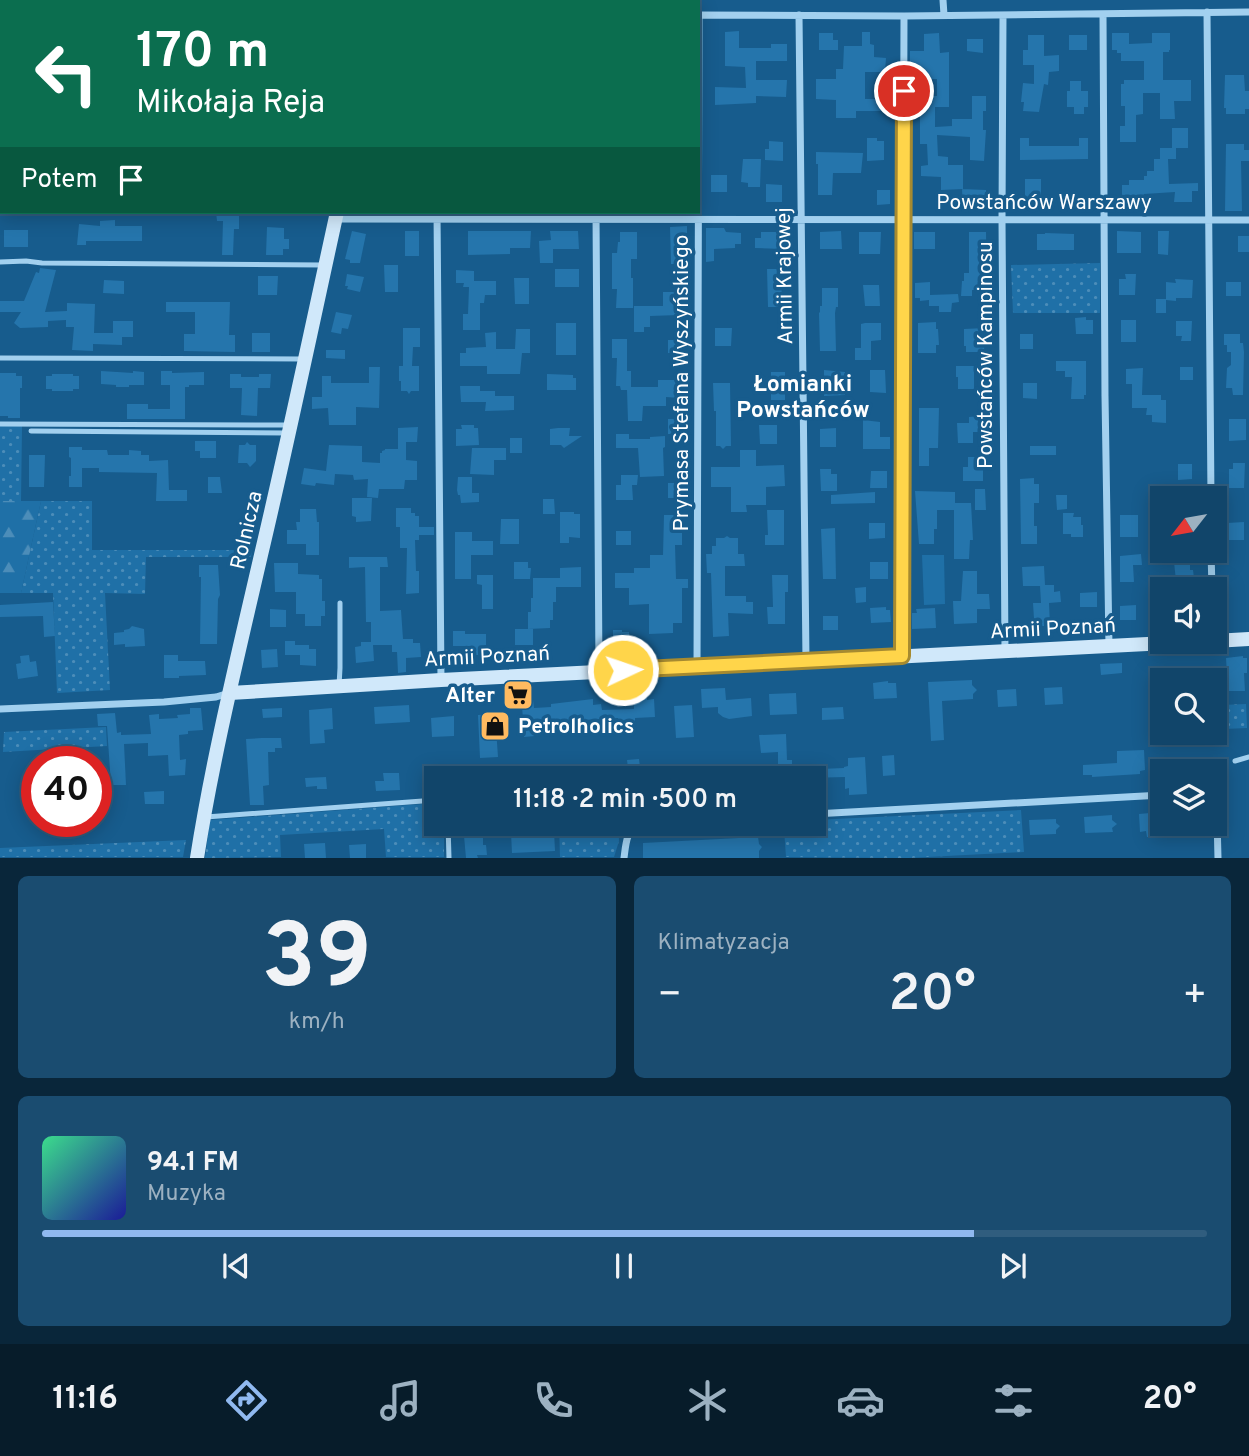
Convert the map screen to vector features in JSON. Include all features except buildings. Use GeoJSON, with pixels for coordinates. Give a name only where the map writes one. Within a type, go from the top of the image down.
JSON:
{"type":"FeatureCollection","features":[{"type":"Feature","properties":{"kind":"street"},"geometry":{"type":"LineString","coordinates":[[943,0],[944,15]]}},
{"type":"Feature","properties":{"kind":"street"},"geometry":{"type":"LineString","coordinates":[[1207,12],[1211,486]]}},
{"type":"Feature","properties":{"kind":"street"},"geometry":{"type":"LineString","coordinates":[[700,15],[904,16],[1249,12]]}},
{"type":"Feature","properties":{"kind":"street"},"geometry":{"type":"LineString","coordinates":[[1102,14],[1109,646]]}},
{"type":"Feature","properties":{"kind":"street","name":"Armii Krajowej"},"geometry":{"type":"LineString","coordinates":[[799,15],[806,662]]}},
{"type":"Feature","properties":{"kind":"street","name":"Powstańców Kampinosu"},"geometry":{"type":"LineString","coordinates":[[1003,15],[1005,652]]}},
{"type":"Feature","properties":{"kind":"street"},"geometry":{"type":"LineString","coordinates":[[902,656],[904,16]]}},
{"type":"Feature","properties":{"kind":"street","name":"Prymasa Stefana Wyszyńskiego"},"geometry":{"type":"LineString","coordinates":[[697,667],[698,214]]}},
{"type":"Feature","properties":{"kind":"street","name":"Powstańców Warszawy"},"geometry":{"type":"LineString","coordinates":[[336,215],[1249,220]]}},
{"type":"Feature","properties":{"kind":"street","name":"Rolnicza"},"geometry":{"type":"LineString","coordinates":[[197,858],[203,817],[336,215]]}},
{"type":"Feature","properties":{"kind":"street"},"geometry":{"type":"LineString","coordinates":[[437,215],[441,680]]}},
{"type":"Feature","properties":{"kind":"street"},"geometry":{"type":"LineString","coordinates":[[596,215],[598,671]]}},
{"type":"Feature","properties":{"kind":"street"},"geometry":{"type":"LineString","coordinates":[[1227,640],[1249,639]]}},
{"type":"Feature","properties":{"kind":"street","name":"Armii Poznań"},"geometry":{"type":"LineString","coordinates":[[0,709],[164,702],[230,693],[598,671],[1150,644]]}},
{"type":"Feature","properties":{"kind":"street"},"geometry":{"type":"LineString","coordinates":[[826,813],[1150,796]]}},
{"type":"Feature","properties":{"kind":"street"},"geometry":{"type":"LineString","coordinates":[[624,858],[628,836]]}},
{"type":"Feature","properties":{"kind":"street"},"geometry":{"type":"LineString","coordinates":[[1217,836],[1218,858]]}},
{"type":"Feature","properties":{"kind":"lane"},"geometry":{"type":"LineString","coordinates":[[0,262],[326,265]]}},
{"type":"Feature","properties":{"kind":"lane"},"geometry":{"type":"LineString","coordinates":[[0,358],[305,359]]}},
{"type":"Feature","properties":{"kind":"lane"},"geometry":{"type":"LineString","coordinates":[[0,424],[290,429]]}},
{"type":"Feature","properties":{"kind":"lane"},"geometry":{"type":"LineString","coordinates":[[31,431],[290,429]]}},
{"type":"Feature","properties":{"kind":"lane"},"geometry":{"type":"LineString","coordinates":[[339,686],[340,603]]}},
{"type":"Feature","properties":{"kind":"lane"},"geometry":{"type":"LineString","coordinates":[[1235,761],[1249,757]]}},
{"type":"Feature","properties":{"kind":"lane"},"geometry":{"type":"LineString","coordinates":[[203,817],[424,801]]}},
{"type":"Feature","properties":{"kind":"lane"},"geometry":{"type":"LineString","coordinates":[[448,836],[449,858]]}},
{"type":"Feature","properties":{"kind":"green space"},"geometry":{"type":"Polygon","coordinates":[[[1100,263],[1100,313],[1013,313],[1011,265],[1100,263]]]}},
{"type":"Feature","properties":{"kind":"green space"},"geometry":{"type":"Polygon","coordinates":[[[0,426],[22,426],[21,501],[0,501],[0,426]]]}},
{"type":"Feature","properties":{"kind":"green space"},"geometry":{"type":"Polygon","coordinates":[[[0,501],[41,501],[21,593],[0,593],[0,501]]]}},
{"type":"Feature","properties":{"kind":"green space"},"geometry":{"type":"Polygon","coordinates":[[[41,501],[92,501],[92,550],[252,550],[251,557],[146,557],[145,594],[105,593],[110,690],[57,693],[53,593],[21,593],[41,501]]]}},
{"type":"Feature","properties":{"kind":"green space"},"geometry":{"type":"Polygon","coordinates":[[[922,555],[944,555],[945,604],[924,605],[922,555]]]}},
{"type":"Feature","properties":{"kind":"green space"},"geometry":{"type":"Polygon","coordinates":[[[1246,704],[1247,728],[1227,729],[1227,705],[1246,704]]]}},
{"type":"Feature","properties":{"kind":"green space"},"geometry":{"type":"Polygon","coordinates":[[[106,727],[107,746],[21,746],[21,751],[3,752],[4,732],[106,727]]]}},
{"type":"Feature","properties":{"kind":"green space"},"geometry":{"type":"Polygon","coordinates":[[[424,804],[424,836],[444,836],[444,857],[386,857],[384,829],[280,835],[281,857],[205,858],[210,820],[424,804]]]}},
{"type":"Feature","properties":{"kind":"green space"},"geometry":{"type":"Polygon","coordinates":[[[1021,810],[1024,852],[908,858],[786,857],[785,836],[826,836],[826,819],[1021,810]]]}},
{"type":"Feature","properties":{"kind":"green space"},"geometry":{"type":"Polygon","coordinates":[[[559,836],[619,836],[614,857],[560,857],[559,836]]]}},
{"type":"Feature","properties":{"kind":"green space"},"geometry":{"type":"Polygon","coordinates":[[[186,840],[183,857],[0,857],[0,848],[186,840]]]}},
{"type":"Feature","properties":{"kind":"place","name":"Alter"},"geometry":{"type":"Point","coordinates":[518,695]}},
{"type":"Feature","properties":{"kind":"place","name":"Petrolholics"},"geometry":{"type":"Point","coordinates":[495,726]}},
{"type":"Feature","properties":{"kind":"district","name":"Łomianki Powstańców"},"geometry":{"type":"Point","coordinates":[803,396]}},
{"type":"Feature","properties":{"kind":"route"},"geometry":{"type":"LineString","coordinates":[[623,670],[902,656],[904,91]]}}]}
